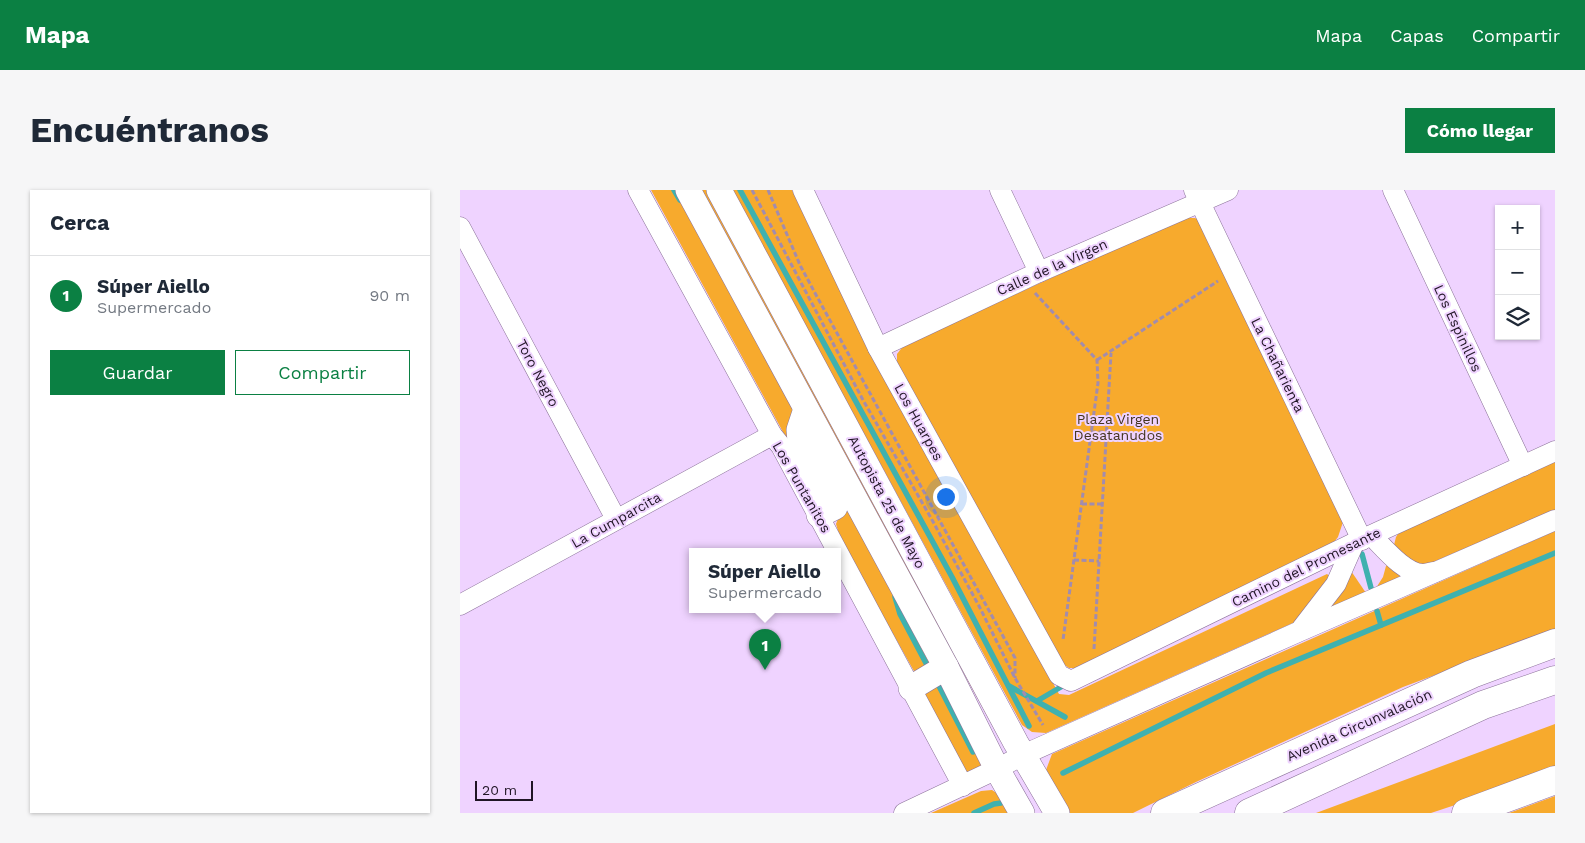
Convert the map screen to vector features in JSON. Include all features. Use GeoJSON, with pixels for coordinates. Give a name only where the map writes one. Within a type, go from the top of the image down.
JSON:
{"type":"FeatureCollection","features":[{"type":"Feature","properties":{"kind":"highway","name":"Avenida Circunvalación"},"geometry":{"type":"LineString","coordinates":[[1165,813],[1472,674],[1555,643]]}},
{"type":"Feature","properties":{"kind":"highway"},"geometry":{"type":"LineString","coordinates":[[1249,813],[1483,705],[1555,680]]}},
{"type":"Feature","properties":{"kind":"highway"},"geometry":{"type":"LineString","coordinates":[[1466,813],[1555,780]]}},
{"type":"Feature","properties":{"kind":"main road","name":"Autopista 25 de Mayo"},"geometry":{"type":"LineString","coordinates":[[688,190],[946,667],[1022,813]]}},
{"type":"Feature","properties":{"kind":"main road","name":"Autopista 25 de Mayo"},"geometry":{"type":"LineString","coordinates":[[719,190],[1023,755],[1057,813]]}},
{"type":"Feature","properties":{"kind":"main road"},"geometry":{"type":"LineString","coordinates":[[806,409],[799,430],[800,441],[835,507],[819,516]]}},
{"type":"Feature","properties":{"kind":"main road"},"geometry":{"type":"LineString","coordinates":[[911,688],[946,667]]}},
{"type":"Feature","properties":{"kind":"street","name":"Los Puntanitos"},"geometry":{"type":"LineString","coordinates":[[638,190],[836,548]]}},
{"type":"Feature","properties":{"kind":"street","name":"Los Huarpes"},"geometry":{"type":"LineString","coordinates":[[803,190],[878,348],[1059,675]]}},
{"type":"Feature","properties":{"kind":"street"},"geometry":{"type":"LineString","coordinates":[[1000,190],[1036,283]]}},
{"type":"Feature","properties":{"kind":"street","name":"Calle de la Virgen"},"geometry":{"type":"LineString","coordinates":[[878,348],[1036,283],[1197,196],[1228,190]]}},
{"type":"Feature","properties":{"kind":"street","name":"Los Espinillos"},"geometry":{"type":"LineString","coordinates":[[1393,190],[1523,466]]}},
{"type":"Feature","properties":{"kind":"street","name":"La Chañarienta"},"geometry":{"type":"LineString","coordinates":[[1197,196],[1363,540]]}},
{"type":"Feature","properties":{"kind":"street","name":"Toro Negro"},"geometry":{"type":"LineString","coordinates":[[460,226],[616,519]]}},
{"type":"Feature","properties":{"kind":"street","name":"La Cumparcita"},"geometry":{"type":"LineString","coordinates":[[460,605],[772,435]]}},
{"type":"Feature","properties":{"kind":"street","name":"Camino del Promesante"},"geometry":{"type":"LineString","coordinates":[[1059,675],[1072,681],[1363,540],[1555,451]]}},
{"type":"Feature","properties":{"kind":"street"},"geometry":{"type":"LineString","coordinates":[[904,813],[998,769],[1023,755],[1555,520]]}},
{"type":"Feature","properties":{"kind":"street"},"geometry":{"type":"LineString","coordinates":[[1298,632],[1336,584],[1363,540],[1414,572],[1423,574],[1442,570]]}},
{"type":"Feature","properties":{"kind":"street","name":"Los Puntanitos"},"geometry":{"type":"LineString","coordinates":[[841,557],[963,786]]}},
{"type":"Feature","properties":{"kind":"path"},"geometry":{"type":"LineString","coordinates":[[752,190],[863,400],[965,579],[1018,684],[1045,729]]}},
{"type":"Feature","properties":{"kind":"path"},"geometry":{"type":"LineString","coordinates":[[768,190],[800,265],[815,294],[1015,658],[1015,678]]}},
{"type":"Feature","properties":{"kind":"path"},"geometry":{"type":"LineString","coordinates":[[1097,360],[1222,279]]}},
{"type":"Feature","properties":{"kind":"path"},"geometry":{"type":"LineString","coordinates":[[1036,283],[1097,360],[1098,383],[1062,644],[1058,636]]}},
{"type":"Feature","properties":{"kind":"path"},"geometry":{"type":"LineString","coordinates":[[1094,652],[1111,352]]}},
{"type":"Feature","properties":{"kind":"path"},"geometry":{"type":"LineString","coordinates":[[1091,432],[1107,432]]}},
{"type":"Feature","properties":{"kind":"path"},"geometry":{"type":"LineString","coordinates":[[1082,504],[1102,504]]}},
{"type":"Feature","properties":{"kind":"path"},"geometry":{"type":"LineString","coordinates":[[1074,560],[1099,561]]}},
{"type":"Feature","properties":{"kind":"path"},"geometry":{"type":"LineString","coordinates":[[1088,654],[1103,648]]}},
{"type":"Feature","properties":{"kind":"green space"},"geometry":{"type":"Polygon","coordinates":[[[651,190],[680,190],[795,398],[820,500],[651,190]]]}},
{"type":"Feature","properties":{"kind":"green space"},"geometry":{"type":"Polygon","coordinates":[[[701,190],[711,190],[1011,742],[1003,745],[701,190]]]}},
{"type":"Feature","properties":{"kind":"green space"},"geometry":{"type":"Polygon","coordinates":[[[732,190],[792,190],[888,381],[1059,694],[1069,695],[1327,574],[1333,579],[1304,618],[1046,733],[1032,732],[1022,725],[732,190]]]}},
{"type":"Feature","properties":{"kind":"green space","name":"Plaza Virgen Desatanudos"},"geometry":{"type":"Polygon","coordinates":[[[1183,218],[1195,218],[1202,222],[1343,522],[1338,537],[1328,550],[1076,668],[1069,668],[1063,664],[897,364],[897,354],[904,345],[1183,218]]]}},
{"type":"Feature","properties":{"kind":"green space"},"geometry":{"type":"Polygon","coordinates":[[[812,430],[938,661],[915,673],[841,541],[836,524],[842,508],[812,430]]]}},
{"type":"Feature","properties":{"kind":"green space"},"geometry":{"type":"Polygon","coordinates":[[[1555,461],[1555,510],[1426,565],[1414,565],[1394,545],[1400,531],[1555,461]]]}},
{"type":"Feature","properties":{"kind":"green space"},"geometry":{"type":"Polygon","coordinates":[[[1555,531],[1555,630],[1403,687],[1133,813],[1069,813],[1046,770],[1052,754],[1555,531]]]}},
{"type":"Feature","properties":{"kind":"green space"},"geometry":{"type":"Polygon","coordinates":[[[1391,563],[1408,575],[1376,588],[1383,577],[1386,566],[1391,563]]]}},
{"type":"Feature","properties":{"kind":"green space"},"geometry":{"type":"Polygon","coordinates":[[[1349,568],[1366,593],[1320,612],[1349,568]]]}},
{"type":"Feature","properties":{"kind":"green space"},"geometry":{"type":"Polygon","coordinates":[[[946,677],[984,765],[967,775],[923,694],[946,677]]]}},
{"type":"Feature","properties":{"kind":"green space"},"geometry":{"type":"Polygon","coordinates":[[[1555,724],[1555,772],[1431,813],[1316,813],[1555,724]]]}},
{"type":"Feature","properties":{"kind":"green space"},"geometry":{"type":"Polygon","coordinates":[[[992,790],[1001,796],[1014,813],[931,813],[981,791],[992,790]]]}},
{"type":"Feature","properties":{"kind":"green space"},"geometry":{"type":"Polygon","coordinates":[[[1555,796],[1555,813],[1509,813],[1555,796]]]}},
{"type":"Feature","properties":{"kind":"waterway"},"geometry":{"type":"LineString","coordinates":[[674,190],[680,200]]}},
{"type":"Feature","properties":{"kind":"waterway"},"geometry":{"type":"LineString","coordinates":[[740,190],[952,577],[1029,726]]}},
{"type":"Feature","properties":{"kind":"waterway"},"geometry":{"type":"LineString","coordinates":[[1063,773],[1266,673],[1555,553]]}},
{"type":"Feature","properties":{"kind":"waterway"},"geometry":{"type":"LineString","coordinates":[[1362,554],[1371,588]]}},
{"type":"Feature","properties":{"kind":"waterway"},"geometry":{"type":"LineString","coordinates":[[895,597],[900,614],[927,665]]}},
{"type":"Feature","properties":{"kind":"waterway"},"geometry":{"type":"LineString","coordinates":[[1377,611],[1381,625]]}},
{"type":"Feature","properties":{"kind":"waterway"},"geometry":{"type":"LineString","coordinates":[[1037,701],[1066,684]]}},
{"type":"Feature","properties":{"kind":"waterway"},"geometry":{"type":"LineString","coordinates":[[939,686],[973,752]]}},
{"type":"Feature","properties":{"kind":"waterway"},"geometry":{"type":"LineString","coordinates":[[1009,686],[1065,717]]}},
{"type":"Feature","properties":{"kind":"waterway"},"geometry":{"type":"LineString","coordinates":[[974,813],[1001,803]]}},
{"type":"Feature","properties":{"kind":"place","name":"Súper Aiello"},"geometry":{"type":"Point","coordinates":[765,670]}}]}
